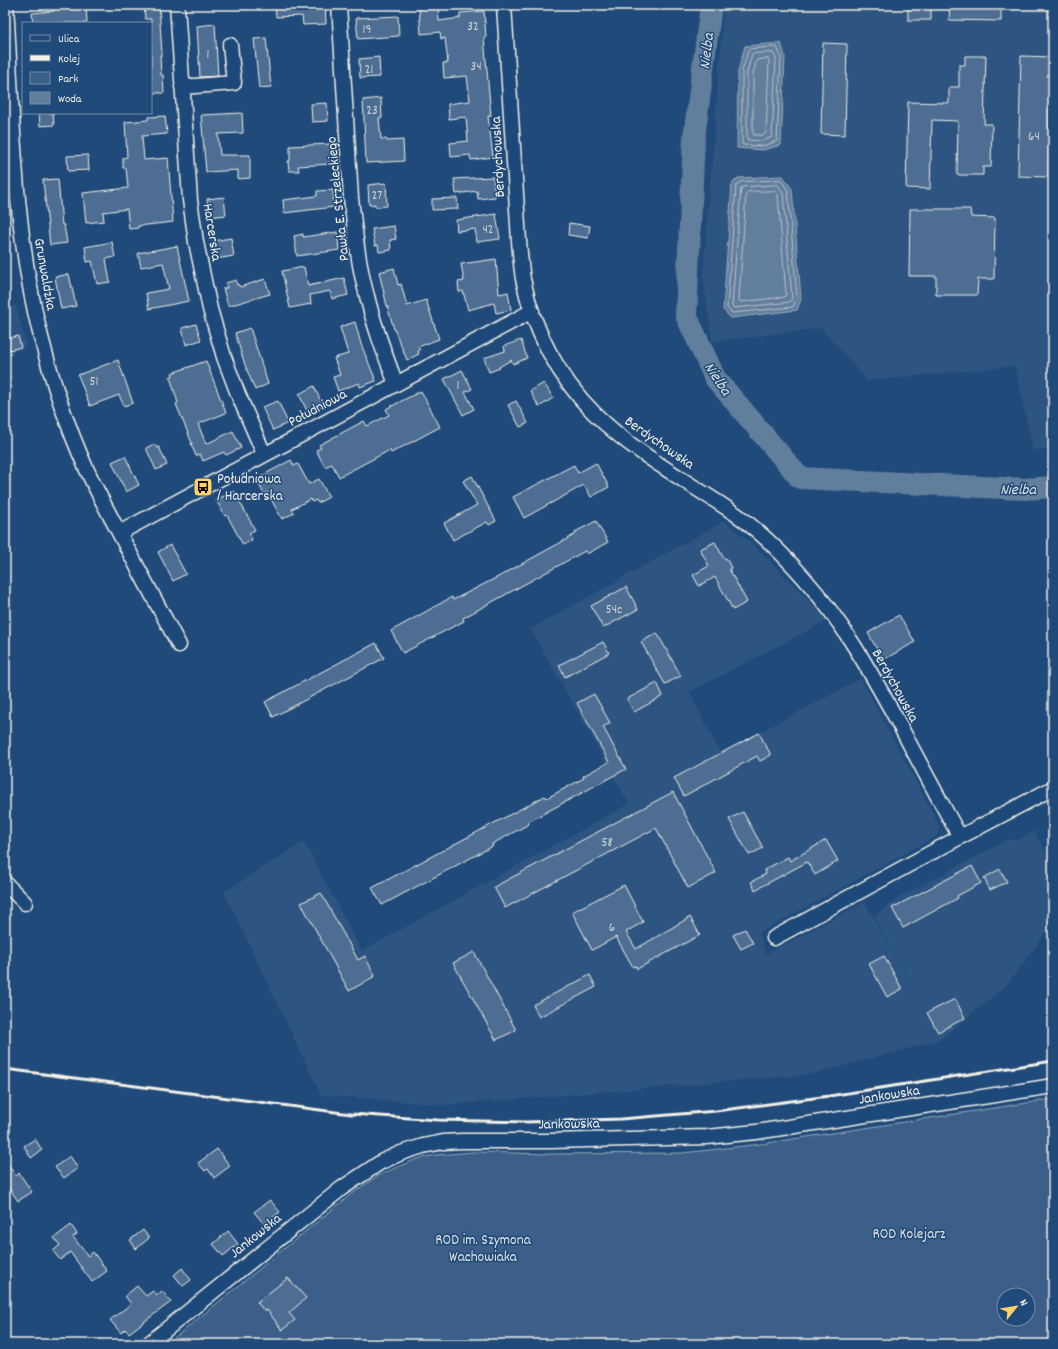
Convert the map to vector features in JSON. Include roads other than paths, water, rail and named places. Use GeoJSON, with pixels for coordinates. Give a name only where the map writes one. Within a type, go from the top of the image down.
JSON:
{"type":"FeatureCollection","features":[{"type":"Feature","properties":{"kind":"street","name":"Grunwaldzka"},"geometry":{"type":"LineString","coordinates":[[6,5],[18,191],[25,260],[32,298],[42,338],[59,398],[86,468],[179,645]]}},
{"type":"Feature","properties":{"kind":"street","name":"Harcerska"},"geometry":{"type":"LineString","coordinates":[[177,5],[190,200],[196,242],[208,302],[227,364],[238,394],[264,454]]}},
{"type":"Feature","properties":{"kind":"street","name":"Pawła E. Strzeleckiego"},"geometry":{"type":"LineString","coordinates":[[339,5],[354,229],[366,296],[377,332],[396,384]]}},
{"type":"Feature","properties":{"kind":"street","name":"Berdychowska"},"geometry":{"type":"LineString","coordinates":[[504,5],[519,241],[523,277],[532,311],[545,344],[572,388],[593,412],[637,448],[738,516],[757,531],[799,573],[830,609],[867,665],[960,837]]}},
{"type":"Feature","properties":{"kind":"street"},"geometry":{"type":"LineString","coordinates":[[182,87],[234,83],[230,45]]}},
{"type":"Feature","properties":{"kind":"street","name":"Południowa"},"geometry":{"type":"LineString","coordinates":[[119,532],[532,311]]}},
{"type":"Feature","properties":{"kind":"street"},"geometry":{"type":"LineString","coordinates":[[774,938],[1053,788]]}},
{"type":"Feature","properties":{"kind":"street"},"geometry":{"type":"LineString","coordinates":[[5,883],[25,904]]}},
{"type":"Feature","properties":{"kind":"street","name":"Jankowska"},"geometry":{"type":"LineString","coordinates":[[148,1344],[342,1188],[381,1162],[401,1153],[423,1146],[442,1142],[462,1141],[550,1141],[707,1137],[764,1131],[1053,1086]]}},
{"type":"Feature","properties":{"kind":"water"},"geometry":{"type":"Polygon","coordinates":[[[781,43],[785,56],[781,145],[763,150],[737,148],[738,71],[745,46],[781,43]]]}},
{"type":"Feature","properties":{"kind":"water"},"geometry":{"type":"Polygon","coordinates":[[[783,176],[792,189],[801,299],[797,310],[731,318],[723,310],[732,184],[738,178],[783,176]]]}},
{"type":"Feature","properties":{"kind":"waterway","name":"Nielba"},"geometry":{"type":"LineString","coordinates":[[711,5],[694,138],[686,315],[715,378],[800,478],[1025,489],[1053,487]]}},
{"type":"Feature","properties":{"kind":"railway"},"geometry":{"type":"LineString","coordinates":[[5,1069],[351,1114],[438,1120],[527,1122],[621,1119],[716,1111],[829,1096],[1053,1061]]}},
{"type":"Feature","properties":{"kind":"place","name":"Południowa / Harcerska"},"geometry":{"type":"Point","coordinates":[203,487]}},
{"type":"Feature","properties":{"kind":"park label","name":"ROD Kolejarz"},"geometry":{"type":"Point","coordinates":[909,1233]}},
{"type":"Feature","properties":{"kind":"park label","name":"ROD im. Szymona Wachowiaka"},"geometry":{"type":"Point","coordinates":[483,1248]}}]}
